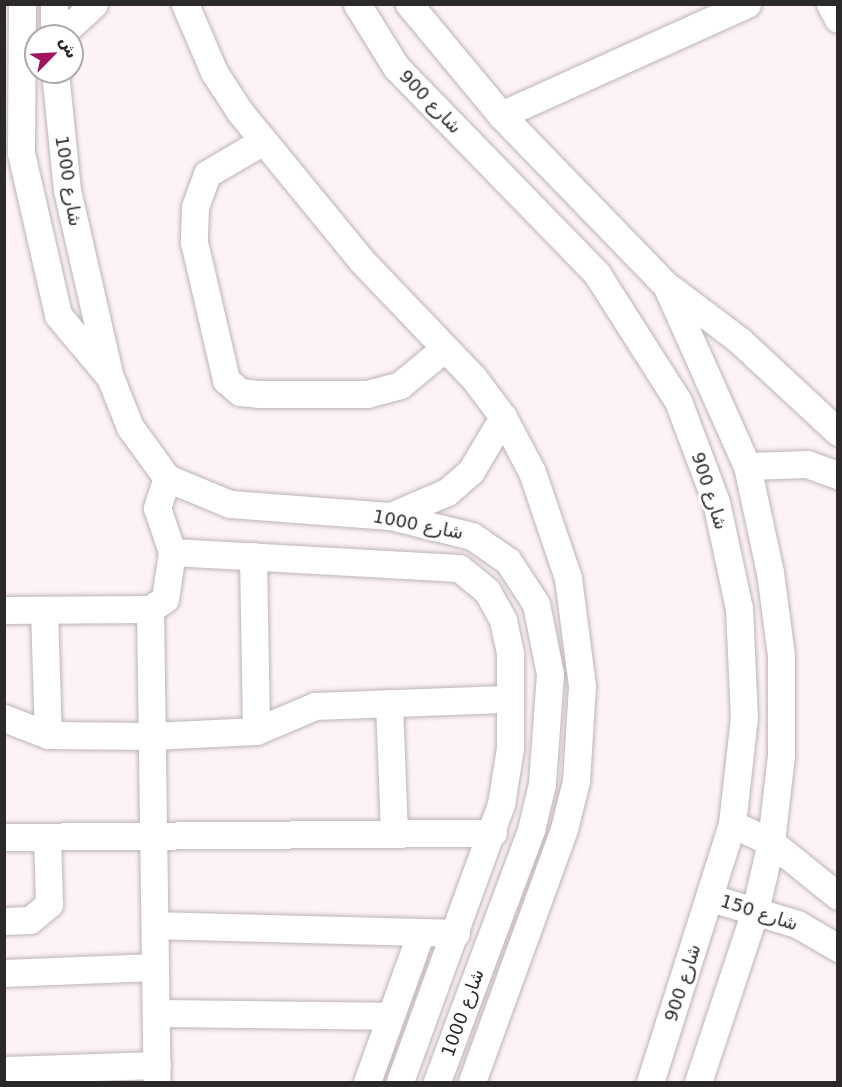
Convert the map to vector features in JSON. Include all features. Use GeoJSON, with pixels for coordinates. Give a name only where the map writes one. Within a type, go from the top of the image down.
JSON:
{"type":"FeatureCollection","features":[{"type":"Feature","properties":{"kind":"street"},"geometry":{"type":"LineString","coordinates":[[22,4],[13,156],[58,315],[110,377]]}},
{"type":"Feature","properties":{"kind":"street"},"geometry":{"type":"LineString","coordinates":[[54,4],[54,24]]}},
{"type":"Feature","properties":{"kind":"street"},"geometry":{"type":"LineString","coordinates":[[73,24],[94,4]]}},
{"type":"Feature","properties":{"kind":"street","name":"شارع 900"},"geometry":{"type":"LineString","coordinates":[[357,4],[396,67],[597,274],[678,401],[716,502],[739,608],[744,717],[732,824],[711,898],[650,1083]]}},
{"type":"Feature","properties":{"kind":"street"},"geometry":{"type":"LineString","coordinates":[[409,4],[501,115],[666,285],[739,340],[837,432]]}},
{"type":"Feature","properties":{"kind":"street"},"geometry":{"type":"LineString","coordinates":[[501,115],[747,4]]}},
{"type":"Feature","properties":{"kind":"street"},"geometry":{"type":"LineString","coordinates":[[830,4],[837,19]]}},
{"type":"Feature","properties":{"kind":"street","name":"شارع 1000"},"geometry":{"type":"LineString","coordinates":[[182,6],[214,72],[263,141],[361,260],[445,348],[503,417],[532,472],[568,578],[578,636],[581,737],[564,829],[472,1083]]}},
{"type":"Feature","properties":{"kind":"street","name":"شارع 1000"},"geometry":{"type":"LineString","coordinates":[[56,84],[67,190],[110,377],[130,427],[167,478],[230,504],[390,516],[472,536],[508,561],[536,604],[550,674],[548,740],[531,830],[437,1083]]}},
{"type":"Feature","properties":{"kind":"street"},"geometry":{"type":"LineString","coordinates":[[263,141],[207,174],[195,207],[194,242],[226,380],[240,392],[258,394],[367,394],[400,385],[445,348]]}},
{"type":"Feature","properties":{"kind":"street"},"geometry":{"type":"LineString","coordinates":[[666,285],[747,466],[771,572],[781,656],[781,755],[771,842],[755,910],[698,1083]]}},
{"type":"Feature","properties":{"kind":"street"},"geometry":{"type":"LineString","coordinates":[[390,516],[447,492],[477,463],[503,417]]}},
{"type":"Feature","properties":{"kind":"street"},"geometry":{"type":"LineString","coordinates":[[747,466],[807,464],[837,475]]}},
{"type":"Feature","properties":{"kind":"street"},"geometry":{"type":"LineString","coordinates":[[4,610],[150,609],[165,598],[170,586],[172,552],[157,508],[167,478]]}},
{"type":"Feature","properties":{"kind":"street"},"geometry":{"type":"LineString","coordinates":[[172,552],[459,568],[488,591],[503,620],[510,699],[507,776],[493,832],[400,1083]]}},
{"type":"Feature","properties":{"kind":"street"},"geometry":{"type":"LineString","coordinates":[[253,556],[256,731]]}},
{"type":"Feature","properties":{"kind":"street"},"geometry":{"type":"LineString","coordinates":[[4,1070],[52,1075],[157,1074],[150,609]]}},
{"type":"Feature","properties":{"kind":"street"},"geometry":{"type":"LineString","coordinates":[[44,610],[48,735]]}},
{"type":"Feature","properties":{"kind":"street"},"geometry":{"type":"LineString","coordinates":[[4,718],[48,735],[152,736],[256,731],[315,706],[510,699]]}},
{"type":"Feature","properties":{"kind":"street"},"geometry":{"type":"LineString","coordinates":[[389,703],[393,834]]}},
{"type":"Feature","properties":{"kind":"street"},"geometry":{"type":"LineString","coordinates":[[732,824],[771,842],[837,896]]}},
{"type":"Feature","properties":{"kind":"street"},"geometry":{"type":"LineString","coordinates":[[4,837],[153,838],[493,832]]}},
{"type":"Feature","properties":{"kind":"street"},"geometry":{"type":"LineString","coordinates":[[4,921],[30,920],[49,904],[47,837]]}},
{"type":"Feature","properties":{"kind":"street","name":"شارع 150"},"geometry":{"type":"LineString","coordinates":[[711,898],[797,924],[837,948]]}},
{"type":"Feature","properties":{"kind":"street"},"geometry":{"type":"LineString","coordinates":[[155,925],[456,933]]}},
{"type":"Feature","properties":{"kind":"street"},"geometry":{"type":"LineString","coordinates":[[367,1083],[421,932]]}},
{"type":"Feature","properties":{"kind":"street"},"geometry":{"type":"LineString","coordinates":[[4,973],[155,967]]}},
{"type":"Feature","properties":{"kind":"street"},"geometry":{"type":"LineString","coordinates":[[156,1013],[390,1016]]}}]}
